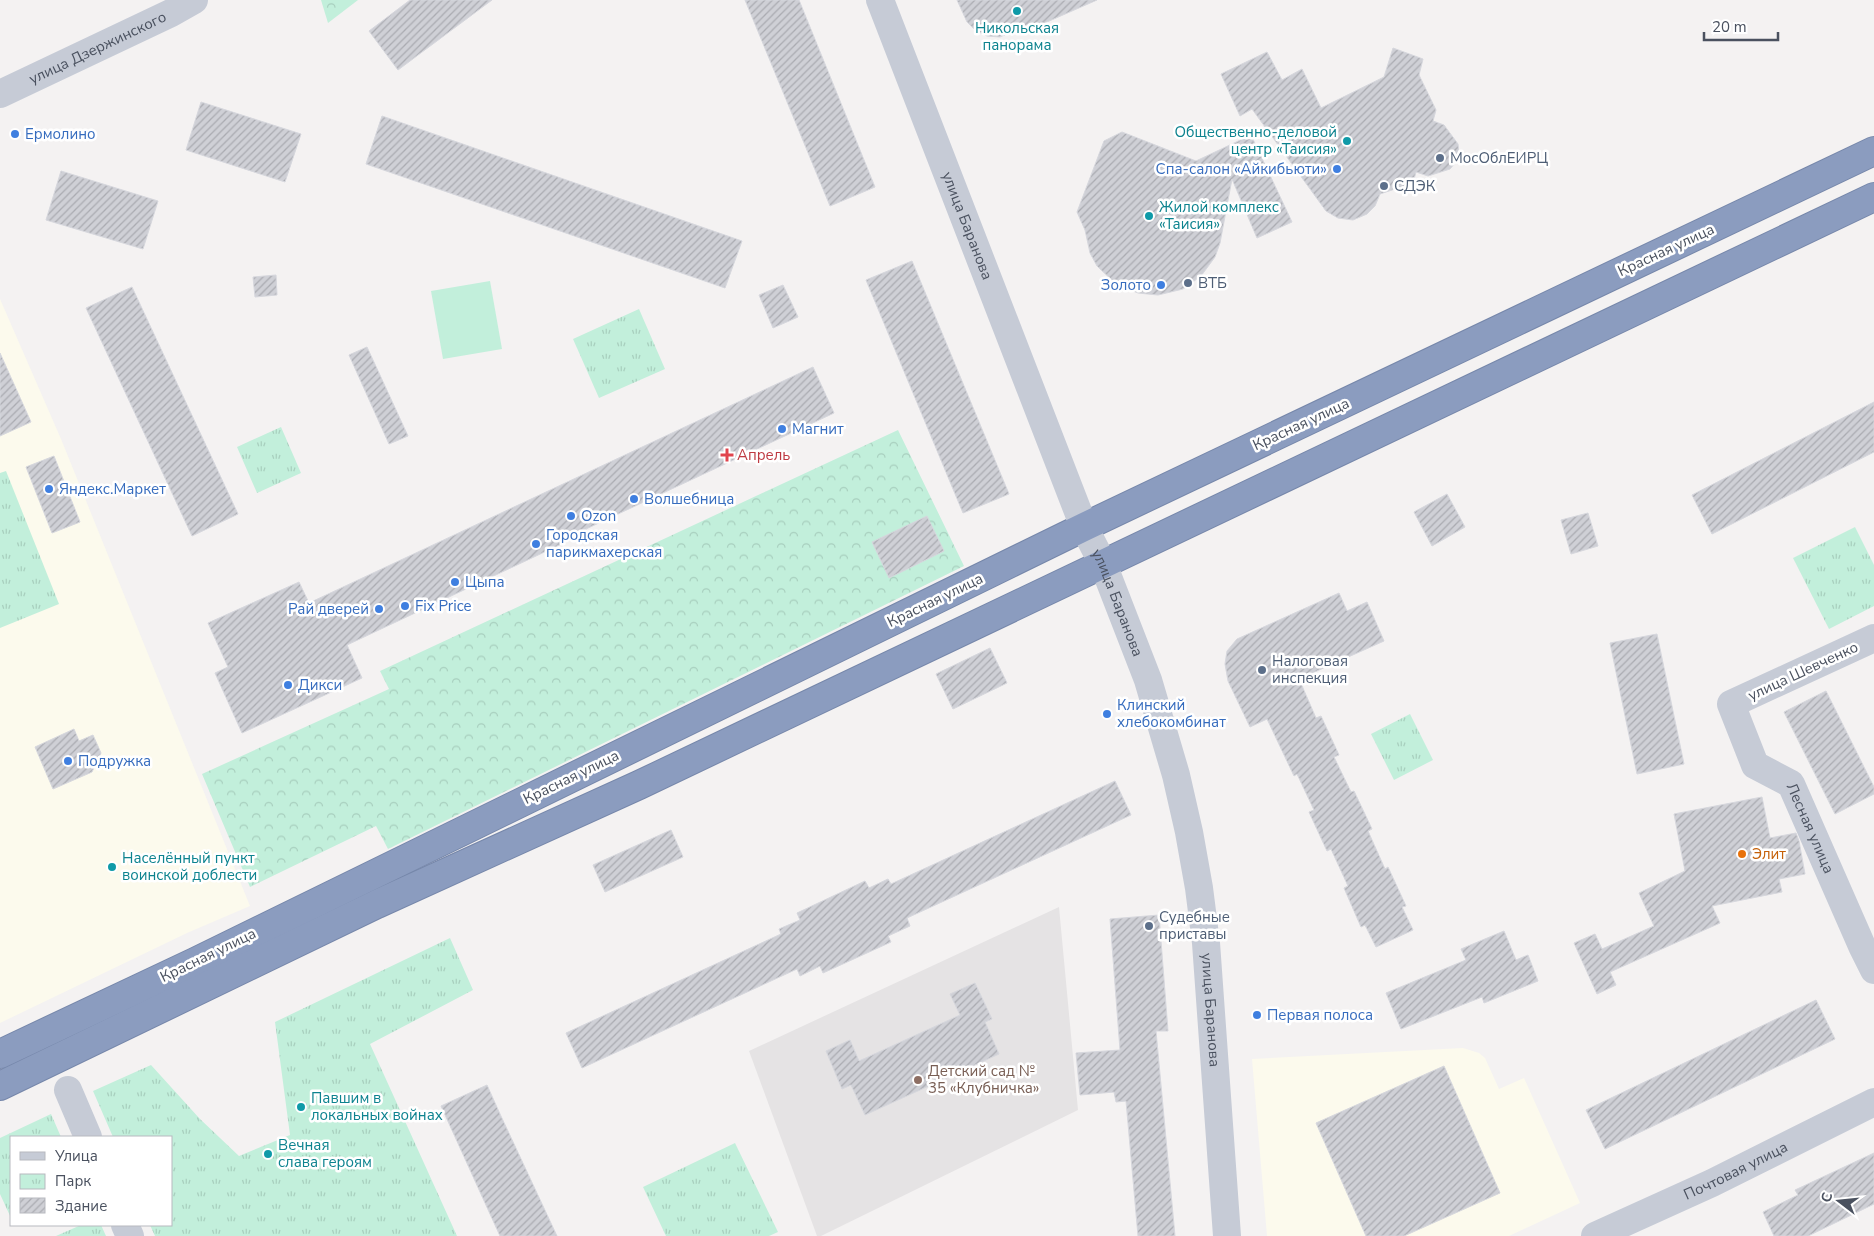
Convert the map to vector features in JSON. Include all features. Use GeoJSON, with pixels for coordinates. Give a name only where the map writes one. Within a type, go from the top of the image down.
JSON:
{"type":"FeatureCollection","features":[{"type":"Feature","properties":{"kind":"highway","name":"Красная улица"},"geometry":{"type":"LineString","coordinates":[[0,1054],[195,962],[1084,527],[1874,151]]}},
{"type":"Feature","properties":{"kind":"highway","name":"Красная улица"},"geometry":{"type":"LineString","coordinates":[[0,1086],[377,904],[639,785],[1874,197]]}},
{"type":"Feature","properties":{"kind":"street","name":"улица Дзержинского"},"geometry":{"type":"LineString","coordinates":[[0,94],[171,13],[194,0]]}},
{"type":"Feature","properties":{"kind":"street","name":"улица Баранова"},"geometry":{"type":"LineString","coordinates":[[880,0],[1084,527],[1103,564],[1128,625],[1159,713],[1176,775],[1199,888],[1206,943],[1228,1236]]}},
{"type":"Feature","properties":{"kind":"street","name":"улица Шевченко"},"geometry":{"type":"LineString","coordinates":[[1731,704],[1874,638]]}},
{"type":"Feature","properties":{"kind":"street","name":"Лесная улица"},"geometry":{"type":"LineString","coordinates":[[1731,704],[1755,765],[1792,784],[1874,970]]}},
{"type":"Feature","properties":{"kind":"street"},"geometry":{"type":"LineString","coordinates":[[68,1090],[88,1136]]}},
{"type":"Feature","properties":{"kind":"street","name":"Почтовая улица"},"geometry":{"type":"LineString","coordinates":[[1595,1236],[1712,1183],[1874,1102]]}},
{"type":"Feature","properties":{"kind":"shaded area"},"geometry":{"type":"Polygon","coordinates":[[[0,299],[61,439],[250,906],[187,933],[0,1023],[0,299]]]}},
{"type":"Feature","properties":{"kind":"shaded area","name":"Детский сад № 35 «Клубничка»"},"geometry":{"type":"Polygon","coordinates":[[[1059,907],[1078,1110],[821,1236],[817,1236],[749,1051],[1059,907]]]}},
{"type":"Feature","properties":{"kind":"shaded area"},"geometry":{"type":"Polygon","coordinates":[[[1463,1048],[1479,1053],[1485,1058],[1499,1089],[1524,1078],[1580,1203],[1509,1236],[1267,1236],[1252,1059],[1463,1048]]]}},
{"type":"Feature","properties":{"kind":"green space"},"geometry":{"type":"Polygon","coordinates":[[[321,0],[358,0],[328,23],[321,0]]]}},
{"type":"Feature","properties":{"kind":"green space"},"geometry":{"type":"Polygon","coordinates":[[[490,281],[502,349],[443,359],[431,291],[490,281]]]}},
{"type":"Feature","properties":{"kind":"green space"},"geometry":{"type":"Polygon","coordinates":[[[639,309],[665,369],[599,398],[573,339],[639,309]]]}},
{"type":"Feature","properties":{"kind":"green space"},"geometry":{"type":"Polygon","coordinates":[[[281,427],[301,473],[257,493],[237,447],[281,427]]]}},
{"type":"Feature","properties":{"kind":"green space"},"geometry":{"type":"Polygon","coordinates":[[[898,430],[964,566],[388,849],[376,826],[250,887],[202,774],[389,689],[380,671],[898,430]]]}},
{"type":"Feature","properties":{"kind":"green space"},"geometry":{"type":"Polygon","coordinates":[[[6,471],[59,604],[0,628],[0,473],[6,471]]]}},
{"type":"Feature","properties":{"kind":"green space"},"geometry":{"type":"Polygon","coordinates":[[[1855,527],[1874,565],[1874,606],[1829,629],[1793,558],[1855,527]]]}},
{"type":"Feature","properties":{"kind":"green space"},"geometry":{"type":"Polygon","coordinates":[[[1410,714],[1433,760],[1394,780],[1371,734],[1410,714]]]}},
{"type":"Feature","properties":{"kind":"green space"},"geometry":{"type":"Polygon","coordinates":[[[450,938],[473,990],[370,1044],[457,1236],[155,1236],[150,1226],[172,1226],[172,1136],[113,1136],[93,1091],[151,1065],[200,1119],[239,1156],[290,1135],[275,1022],[450,938]]]}},
{"type":"Feature","properties":{"kind":"green space"},"geometry":{"type":"Polygon","coordinates":[[[51,1114],[61,1136],[10,1136],[10,1216],[0,1194],[0,1138],[51,1114]]]}},
{"type":"Feature","properties":{"kind":"green space"},"geometry":{"type":"Polygon","coordinates":[[[735,1143],[778,1232],[769,1236],[666,1236],[643,1187],[735,1143]]]}},
{"type":"Feature","properties":{"kind":"green space"},"geometry":{"type":"Polygon","coordinates":[[[79,1226],[101,1226],[106,1236],[56,1236],[79,1226]]]}},
{"type":"Feature","properties":{"kind":"building"},"geometry":{"type":"Polygon","coordinates":[[[410,0],[492,0],[398,70],[369,31],[410,0]]]}},
{"type":"Feature","properties":{"kind":"building"},"geometry":{"type":"Polygon","coordinates":[[[745,0],[799,0],[875,187],[830,206],[745,0]]]}},
{"type":"Feature","properties":{"kind":"building","name":"Никольская панорама"},"geometry":{"type":"Polygon","coordinates":[[[957,0],[1097,0],[1031,29],[1029,24],[1000,37],[987,36],[975,30],[967,22],[957,0]]]}},
{"type":"Feature","properties":{"kind":"building","name":"Общественно-деловой центр «Таисия»"},"geometry":{"type":"Polygon","coordinates":[[[1393,48],[1423,59],[1419,75],[1436,110],[1433,121],[1444,125],[1458,144],[1459,153],[1450,169],[1428,176],[1416,172],[1413,183],[1380,194],[1375,206],[1367,214],[1353,220],[1338,218],[1326,211],[1252,109],[1240,116],[1221,74],[1267,52],[1282,80],[1302,69],[1321,108],[1384,77],[1393,48]]]}},
{"type":"Feature","properties":{"kind":"building"},"geometry":{"type":"Polygon","coordinates":[[[201,102],[301,134],[285,182],[186,150],[201,102]]]}},
{"type":"Feature","properties":{"kind":"building"},"geometry":{"type":"Polygon","coordinates":[[[382,116],[742,241],[725,288],[366,164],[382,116]]]}},
{"type":"Feature","properties":{"kind":"building","name":"Жилой комплекс «Таисия»"},"geometry":{"type":"Polygon","coordinates":[[[1122,132],[1196,161],[1251,135],[1292,222],[1257,238],[1232,179],[1220,243],[1215,257],[1201,276],[1183,289],[1158,295],[1138,293],[1116,284],[1097,266],[1090,253],[1085,230],[1077,212],[1104,141],[1122,132]]]}},
{"type":"Feature","properties":{"kind":"building"},"geometry":{"type":"Polygon","coordinates":[[[61,171],[158,201],[143,249],[46,220],[61,171]]]}},
{"type":"Feature","properties":{"kind":"building"},"geometry":{"type":"Polygon","coordinates":[[[912,261],[1009,494],[963,513],[866,280],[912,261]]]}},
{"type":"Feature","properties":{"kind":"building"},"geometry":{"type":"Polygon","coordinates":[[[276,275],[277,295],[255,297],[253,277],[276,275]]]}},
{"type":"Feature","properties":{"kind":"building"},"geometry":{"type":"Polygon","coordinates":[[[783,285],[798,317],[773,328],[759,295],[783,285]]]}},
{"type":"Feature","properties":{"kind":"building"},"geometry":{"type":"Polygon","coordinates":[[[132,287],[238,514],[192,536],[86,308],[132,287]]]}},
{"type":"Feature","properties":{"kind":"building"},"geometry":{"type":"Polygon","coordinates":[[[367,347],[408,436],[389,444],[349,355],[367,347]]]}},
{"type":"Feature","properties":{"kind":"building"},"geometry":{"type":"Polygon","coordinates":[[[0,353],[31,422],[0,436],[0,353]]]}},
{"type":"Feature","properties":{"kind":"building"},"geometry":{"type":"Polygon","coordinates":[[[813,367],[834,413],[586,529],[587,532],[347,645],[362,678],[242,733],[215,673],[228,667],[208,623],[299,582],[309,603],[813,367]]]}},
{"type":"Feature","properties":{"kind":"building"},"geometry":{"type":"Polygon","coordinates":[[[1874,402],[1874,452],[1712,534],[1692,495],[1874,402]]]}},
{"type":"Feature","properties":{"kind":"building"},"geometry":{"type":"Polygon","coordinates":[[[54,456],[80,522],[52,533],[26,467],[54,456]]]}},
{"type":"Feature","properties":{"kind":"building"},"geometry":{"type":"Polygon","coordinates":[[[1447,494],[1465,527],[1432,546],[1414,512],[1447,494]]]}},
{"type":"Feature","properties":{"kind":"building"},"geometry":{"type":"Polygon","coordinates":[[[1588,513],[1598,546],[1571,554],[1561,520],[1588,513]]]}},
{"type":"Feature","properties":{"kind":"building"},"geometry":{"type":"Polygon","coordinates":[[[927,516],[944,551],[889,578],[872,542],[927,516]]]}},
{"type":"Feature","properties":{"kind":"building"},"geometry":{"type":"Polygon","coordinates":[[[1339,593],[1347,611],[1367,602],[1384,641],[1299,679],[1316,718],[1321,716],[1339,755],[1334,757],[1351,792],[1354,791],[1372,829],[1368,831],[1385,869],[1388,867],[1406,906],[1402,907],[1413,930],[1376,947],[1365,925],[1361,927],[1344,888],[1348,886],[1331,849],[1327,851],[1309,812],[1314,810],[1297,774],[1294,776],[1267,719],[1250,727],[1228,681],[1225,664],[1227,651],[1237,639],[1339,593]]]}},
{"type":"Feature","properties":{"kind":"building"},"geometry":{"type":"Polygon","coordinates":[[[1657,634],[1684,764],[1637,774],[1610,643],[1657,634]]]}},
{"type":"Feature","properties":{"kind":"building"},"geometry":{"type":"Polygon","coordinates":[[[990,648],[1007,683],[953,709],[936,674],[990,648]]]}},
{"type":"Feature","properties":{"kind":"building"},"geometry":{"type":"Polygon","coordinates":[[[1826,691],[1874,787],[1874,794],[1835,814],[1784,712],[1826,691]]]}},
{"type":"Feature","properties":{"kind":"building","name":"Подружка"},"geometry":{"type":"Polygon","coordinates":[[[74,729],[79,741],[93,735],[101,753],[92,772],[53,789],[35,747],[74,729]]]}},
{"type":"Feature","properties":{"kind":"building"},"geometry":{"type":"Polygon","coordinates":[[[1115,781],[1131,815],[907,918],[910,926],[888,936],[891,942],[823,973],[820,966],[800,976],[797,969],[582,1068],[566,1033],[781,934],[779,929],[800,920],[797,913],[865,881],[869,888],[888,879],[891,884],[1115,781]]]}},
{"type":"Feature","properties":{"kind":"building"},"geometry":{"type":"Polygon","coordinates":[[[1762,797],[1770,838],[1796,833],[1805,874],[1779,879],[1782,892],[1712,906],[1720,923],[1610,972],[1616,985],[1597,994],[1574,943],[1595,934],[1602,949],[1654,926],[1639,893],[1685,871],[1674,814],[1762,797]]]}},
{"type":"Feature","properties":{"kind":"building"},"geometry":{"type":"Polygon","coordinates":[[[671,830],[683,857],[605,892],[593,865],[671,830]]]}},
{"type":"Feature","properties":{"kind":"building"},"geometry":{"type":"Polygon","coordinates":[[[1159,915],[1168,1031],[1156,1031],[1175,1236],[1138,1236],[1126,1101],[1116,1102],[1114,1092],[1080,1095],[1076,1053],[1120,1050],[1110,919],[1159,915]]]}},
{"type":"Feature","properties":{"kind":"building"},"geometry":{"type":"Polygon","coordinates":[[[1504,931],[1516,960],[1528,955],[1538,981],[1484,1003],[1482,997],[1401,1029],[1386,993],[1466,960],[1461,949],[1504,931]]]}},
{"type":"Feature","properties":{"kind":"building"},"geometry":{"type":"Polygon","coordinates":[[[975,983],[992,1019],[985,1022],[999,1054],[865,1115],[851,1085],[842,1089],[826,1051],[850,1040],[859,1061],[960,1015],[950,994],[975,983]]]}},
{"type":"Feature","properties":{"kind":"building"},"geometry":{"type":"Polygon","coordinates":[[[1816,1000],[1835,1039],[1605,1149],[1586,1110],[1816,1000]]]}},
{"type":"Feature","properties":{"kind":"building"},"geometry":{"type":"Polygon","coordinates":[[[1444,1066],[1500,1193],[1404,1236],[1366,1236],[1316,1123],[1444,1066]]]}},
{"type":"Feature","properties":{"kind":"building"},"geometry":{"type":"Polygon","coordinates":[[[487,1085],[557,1236],[500,1236],[441,1106],[487,1085]]]}},
{"type":"Feature","properties":{"kind":"building"},"geometry":{"type":"Polygon","coordinates":[[[1874,1153],[1874,1204],[1808,1236],[1774,1236],[1763,1212],[1798,1195],[1795,1190],[1874,1153]]]}},
{"type":"Feature","properties":{"kind":"place","name":"Никольская панорама"},"geometry":{"type":"Point","coordinates":[1017,11]}},
{"type":"Feature","properties":{"kind":"place","name":"Ермолино"},"geometry":{"type":"Point","coordinates":[15,134]}},
{"type":"Feature","properties":{"kind":"place","name":"Общественно-деловой центр «Таисия»"},"geometry":{"type":"Point","coordinates":[1347,141]}},
{"type":"Feature","properties":{"kind":"place","name":"МосОблЕИРЦ"},"geometry":{"type":"Point","coordinates":[1440,158]}},
{"type":"Feature","properties":{"kind":"place","name":"Спа-салон «Айкибьюти»"},"geometry":{"type":"Point","coordinates":[1337,169]}},
{"type":"Feature","properties":{"kind":"place","name":"СДЭК"},"geometry":{"type":"Point","coordinates":[1384,186]}},
{"type":"Feature","properties":{"kind":"place","name":"Жилой комплекс «Таисия»"},"geometry":{"type":"Point","coordinates":[1149,216]}},
{"type":"Feature","properties":{"kind":"place","name":"ВТБ"},"geometry":{"type":"Point","coordinates":[1188,283]}},
{"type":"Feature","properties":{"kind":"place","name":"Золото"},"geometry":{"type":"Point","coordinates":[1161,285]}},
{"type":"Feature","properties":{"kind":"place","name":"Магнит"},"geometry":{"type":"Point","coordinates":[782,429]}},
{"type":"Feature","properties":{"kind":"place","name":"Апрель"},"geometry":{"type":"Point","coordinates":[727,455]}},
{"type":"Feature","properties":{"kind":"place","name":"Яндекс.Маркет"},"geometry":{"type":"Point","coordinates":[49,489]}},
{"type":"Feature","properties":{"kind":"place","name":"Волшебница"},"geometry":{"type":"Point","coordinates":[634,499]}},
{"type":"Feature","properties":{"kind":"place","name":"Ozon"},"geometry":{"type":"Point","coordinates":[571,516]}},
{"type":"Feature","properties":{"kind":"place","name":"Городская парикмахерская"},"geometry":{"type":"Point","coordinates":[536,544]}},
{"type":"Feature","properties":{"kind":"place","name":"Цыпа"},"geometry":{"type":"Point","coordinates":[455,582]}},
{"type":"Feature","properties":{"kind":"place","name":"Fix Price"},"geometry":{"type":"Point","coordinates":[405,606]}},
{"type":"Feature","properties":{"kind":"place","name":"Рай дверей"},"geometry":{"type":"Point","coordinates":[379,609]}},
{"type":"Feature","properties":{"kind":"place","name":"Налоговая инспекция"},"geometry":{"type":"Point","coordinates":[1262,670]}},
{"type":"Feature","properties":{"kind":"place","name":"Дикси"},"geometry":{"type":"Point","coordinates":[288,685]}},
{"type":"Feature","properties":{"kind":"place","name":"Клинский хлебокомбинат"},"geometry":{"type":"Point","coordinates":[1107,714]}},
{"type":"Feature","properties":{"kind":"place","name":"Подружка"},"geometry":{"type":"Point","coordinates":[68,761]}},
{"type":"Feature","properties":{"kind":"place","name":"Элит"},"geometry":{"type":"Point","coordinates":[1742,854]}},
{"type":"Feature","properties":{"kind":"place","name":"Населённый пункт воинской доблести"},"geometry":{"type":"Point","coordinates":[112,867]}},
{"type":"Feature","properties":{"kind":"place","name":"Судебные приставы"},"geometry":{"type":"Point","coordinates":[1149,926]}},
{"type":"Feature","properties":{"kind":"place","name":"Первая полоса"},"geometry":{"type":"Point","coordinates":[1257,1015]}},
{"type":"Feature","properties":{"kind":"place","name":"Детский сад № 35 «Клубничка»"},"geometry":{"type":"Point","coordinates":[918,1080]}},
{"type":"Feature","properties":{"kind":"place","name":"Павшим в локальных войнах"},"geometry":{"type":"Point","coordinates":[301,1107]}},
{"type":"Feature","properties":{"kind":"place","name":"Вечная слава героям"},"geometry":{"type":"Point","coordinates":[268,1154]}}]}
